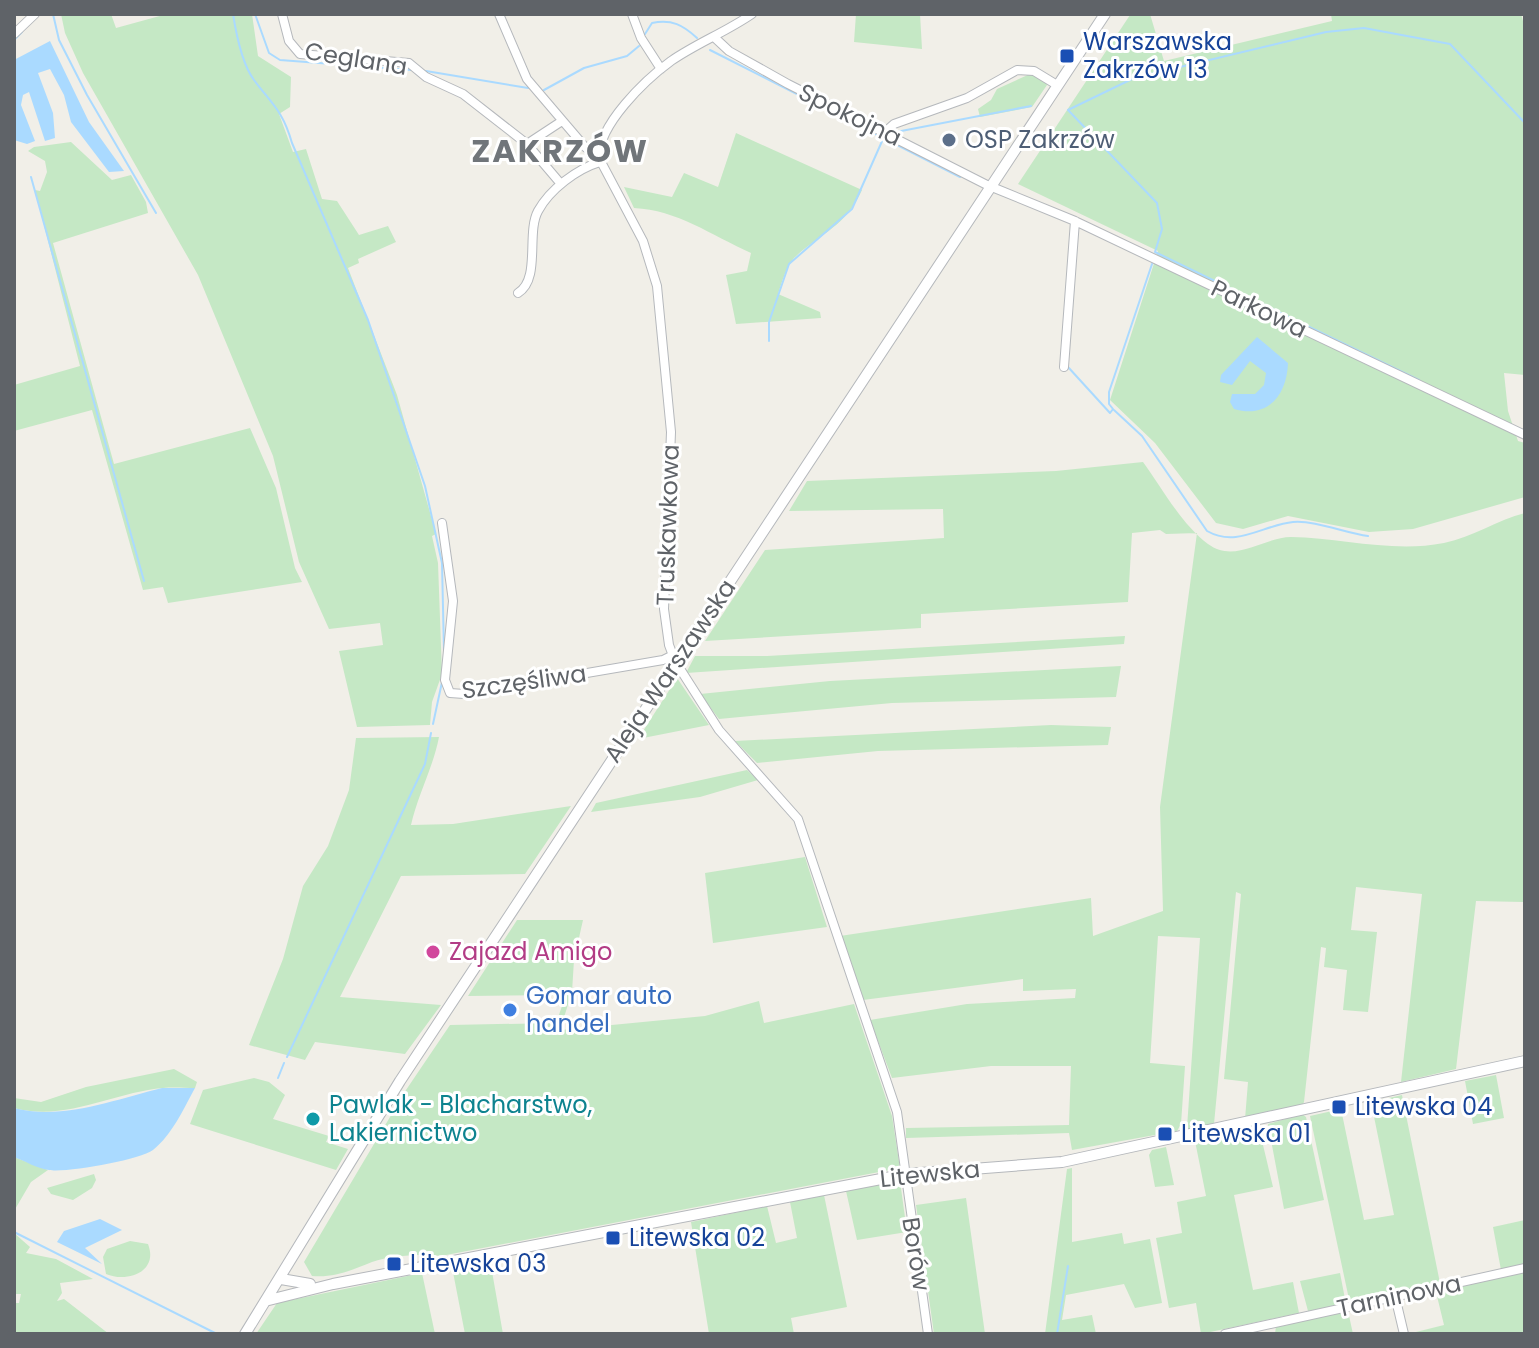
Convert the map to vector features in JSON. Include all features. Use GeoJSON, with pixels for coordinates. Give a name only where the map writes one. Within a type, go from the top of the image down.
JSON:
{"type":"FeatureCollection","features":[{"type":"Feature","properties":{"kind":"street"},"geometry":{"type":"LineString","coordinates":[[14,34],[35,14]]}},
{"type":"Feature","properties":{"kind":"street","name":"Ceglana"},"geometry":{"type":"LineString","coordinates":[[282,14],[289,41],[300,54],[409,63],[426,77],[463,94],[527,144]]}},
{"type":"Feature","properties":{"kind":"street","name":"Truskawkowa"},"geometry":{"type":"LineString","coordinates":[[499,14],[523,72],[562,121],[600,161],[643,241],[657,286],[671,432],[664,609],[674,658],[719,730],[798,819],[897,1112],[907,1174]]}},
{"type":"Feature","properties":{"kind":"street"},"geometry":{"type":"LineString","coordinates":[[632,14],[641,38],[661,69]]}},
{"type":"Feature","properties":{"kind":"street"},"geometry":{"type":"LineString","coordinates":[[518,293],[527,283],[537,212],[561,184],[600,161],[607,126],[661,69],[752,14]]}},
{"type":"Feature","properties":{"kind":"street","name":"Aleja Warszawska"},"geometry":{"type":"LineString","coordinates":[[245,1334],[294,1259],[400,1081],[674,658],[1105,14]]}},
{"type":"Feature","properties":{"kind":"street","name":"Spokojna"},"geometry":{"type":"LineString","coordinates":[[714,37],[720,46],[764,71],[991,186]]}},
{"type":"Feature","properties":{"kind":"street"},"geometry":{"type":"LineString","coordinates":[[885,132],[894,124],[967,98],[1017,70],[1034,71],[1057,85]]}},
{"type":"Feature","properties":{"kind":"street"},"geometry":{"type":"LineString","coordinates":[[561,184],[527,144],[562,121]]}},
{"type":"Feature","properties":{"kind":"street","name":"Parkowa"},"geometry":{"type":"LineString","coordinates":[[991,186],[1075,221],[1525,435]]}},
{"type":"Feature","properties":{"kind":"street"},"geometry":{"type":"LineString","coordinates":[[1064,367],[1075,221]]}},
{"type":"Feature","properties":{"kind":"street","name":"Szczęśliwa"},"geometry":{"type":"LineString","coordinates":[[442,523],[453,601],[445,680],[450,693],[537,682],[674,658]]}},
{"type":"Feature","properties":{"kind":"street","name":"Litewska"},"geometry":{"type":"LineString","coordinates":[[267,1301],[304,1287],[907,1174],[1062,1162],[1525,1061]]}},
{"type":"Feature","properties":{"kind":"street","name":"Borów"},"geometry":{"type":"LineString","coordinates":[[907,1174],[928,1334]]}},
{"type":"Feature","properties":{"kind":"street"},"geometry":{"type":"LineString","coordinates":[[281,1279],[285,1286],[304,1287],[294,1259]]}},
{"type":"Feature","properties":{"kind":"street","name":"Tarninowa"},"geometry":{"type":"LineString","coordinates":[[1225,1334],[1525,1268]]}},
{"type":"Feature","properties":{"kind":"street"},"geometry":{"type":"LineString","coordinates":[[1395,1296],[1404,1334]]}},
{"type":"Feature","properties":{"kind":"green space"},"geometry":{"type":"Polygon","coordinates":[[[61,14],[111,14],[116,28],[167,14],[252,14],[258,56],[291,77],[290,107],[279,114],[293,152],[306,149],[322,199],[337,201],[359,235],[388,226],[396,242],[358,259],[359,263],[348,268],[397,395],[436,534],[432,536],[438,563],[442,674],[432,702],[430,725],[357,727],[339,651],[383,645],[380,623],[329,629],[299,562],[273,456],[198,275],[83,73],[65,33],[61,14]]]}},
{"type":"Feature","properties":{"kind":"green space"},"geometry":{"type":"Polygon","coordinates":[[[856,14],[920,14],[922,49],[854,42],[856,14]]]}},
{"type":"Feature","properties":{"kind":"green space"},"geometry":{"type":"Polygon","coordinates":[[[1150,14],[1164,61],[1332,21],[1331,14],[1521,14],[1525,28],[1525,375],[1504,373],[1508,411],[1518,441],[1525,443],[1525,497],[1413,529],[1369,532],[1288,516],[1243,529],[1216,523],[1155,443],[1110,400],[1158,251],[1018,184],[1130,15],[1150,14]]]}},
{"type":"Feature","properties":{"kind":"green space"},"geometry":{"type":"Polygon","coordinates":[[[1030,74],[1046,81],[1047,85],[1032,107],[980,117],[978,109],[991,100],[997,89],[1030,74]]]}},
{"type":"Feature","properties":{"kind":"green space"},"geometry":{"type":"Polygon","coordinates":[[[736,133],[862,190],[840,222],[794,258],[786,270],[778,294],[820,312],[821,318],[736,324],[726,275],[747,271],[751,253],[679,218],[634,208],[624,187],[672,197],[684,173],[718,187],[736,133]]]}},
{"type":"Feature","properties":{"kind":"green space"},"geometry":{"type":"Polygon","coordinates":[[[71,142],[112,180],[131,175],[146,202],[148,213],[53,243],[114,464],[250,428],[276,488],[295,568],[302,582],[168,603],[163,587],[143,590],[92,410],[14,431],[14,385],[80,366],[35,190],[40,191],[47,172],[45,161],[28,151],[34,147],[71,142]]]}},
{"type":"Feature","properties":{"kind":"green space"},"geometry":{"type":"Polygon","coordinates":[[[1143,462],[1181,517],[1196,533],[1166,534],[1160,530],[1132,533],[1128,602],[921,614],[921,628],[705,641],[765,550],[944,538],[943,509],[789,511],[807,481],[1056,471],[1143,462]]]}},
{"type":"Feature","properties":{"kind":"green space"},"geometry":{"type":"Polygon","coordinates":[[[1525,513],[1523,902],[1476,901],[1456,1069],[1401,1082],[1422,894],[1356,887],[1351,930],[1377,932],[1368,1012],[1343,1010],[1347,970],[1324,967],[1326,948],[1321,947],[1304,1102],[1302,1106],[1245,1119],[1248,1082],[1224,1079],[1241,894],[1236,892],[1214,1124],[1190,1130],[1187,1128],[1200,938],[1158,936],[1150,1063],[1185,1066],[1181,1124],[1177,1131],[1072,1150],[1069,1133],[906,1138],[906,1128],[1069,1125],[1071,1066],[991,1066],[892,1078],[870,1020],[967,1004],[1075,998],[1076,989],[1023,991],[1023,979],[863,1000],[840,936],[1091,898],[1093,936],[1163,911],[1160,807],[1197,534],[1208,544],[1229,551],[1291,537],[1387,546],[1425,546],[1455,540],[1525,513]]]}},
{"type":"Feature","properties":{"kind":"green space"},"geometry":{"type":"Polygon","coordinates":[[[1125,636],[1124,644],[686,673],[695,656],[767,656],[1125,636]]]}},
{"type":"Feature","properties":{"kind":"green space"},"geometry":{"type":"Polygon","coordinates":[[[1121,666],[1116,697],[892,703],[719,719],[700,694],[830,681],[1121,666]]]}},
{"type":"Feature","properties":{"kind":"green space"},"geometry":{"type":"Polygon","coordinates":[[[677,678],[709,725],[638,739],[677,678]]]}},
{"type":"Feature","properties":{"kind":"green space"},"geometry":{"type":"Polygon","coordinates":[[[1051,725],[1111,727],[1108,745],[878,751],[757,763],[735,741],[1051,725]]]}},
{"type":"Feature","properties":{"kind":"green space"},"geometry":{"type":"Polygon","coordinates":[[[439,737],[411,825],[453,824],[571,806],[525,874],[401,876],[340,997],[441,1005],[405,1054],[315,1042],[305,1060],[249,1045],[283,959],[303,886],[328,846],[349,790],[356,738],[439,737]]]}},
{"type":"Feature","properties":{"kind":"green space"},"geometry":{"type":"Polygon","coordinates":[[[747,770],[758,780],[700,797],[591,812],[596,803],[747,770]]]}},
{"type":"Feature","properties":{"kind":"green space"},"geometry":{"type":"Polygon","coordinates":[[[805,857],[827,927],[713,943],[705,873],[805,857]]]}},
{"type":"Feature","properties":{"kind":"green space"},"geometry":{"type":"Polygon","coordinates":[[[517,920],[583,920],[574,960],[572,992],[560,1030],[705,1016],[759,1001],[764,1023],[854,1004],[892,1116],[900,1168],[441,1256],[389,1258],[336,1275],[312,1276],[304,1262],[406,1090],[450,1025],[556,1023],[566,995],[468,996],[517,920]]]}},
{"type":"Feature","properties":{"kind":"green space"},"geometry":{"type":"Polygon","coordinates":[[[174,1069],[197,1082],[195,1088],[145,1091],[71,1109],[33,1111],[14,1108],[14,1098],[41,1102],[86,1087],[174,1069]]]}},
{"type":"Feature","properties":{"kind":"green space"},"geometry":{"type":"Polygon","coordinates":[[[1496,1075],[1504,1118],[1473,1124],[1465,1081],[1496,1075]]]}},
{"type":"Feature","properties":{"kind":"green space"},"geometry":{"type":"Polygon","coordinates":[[[254,1078],[269,1082],[285,1095],[273,1119],[329,1136],[326,1142],[348,1149],[336,1170],[190,1124],[203,1090],[254,1078]]]}},
{"type":"Feature","properties":{"kind":"green space"},"geometry":{"type":"Polygon","coordinates":[[[1402,1095],[1440,1283],[1350,1304],[1310,1116],[1341,1109],[1364,1220],[1394,1215],[1371,1102],[1402,1095]]]}},
{"type":"Feature","properties":{"kind":"green space"},"geometry":{"type":"Polygon","coordinates":[[[1302,1114],[1306,1117],[1324,1200],[1284,1209],[1268,1124],[1302,1114]]]}},
{"type":"Feature","properties":{"kind":"green space"},"geometry":{"type":"Polygon","coordinates":[[[1258,1124],[1273,1187],[1234,1195],[1253,1290],[1293,1282],[1299,1313],[1201,1334],[1196,1303],[1169,1308],[1156,1238],[1182,1233],[1177,1202],[1206,1196],[1195,1141],[1258,1124]]]}},
{"type":"Feature","properties":{"kind":"green space"},"geometry":{"type":"Polygon","coordinates":[[[1166,1147],[1174,1185],[1155,1187],[1149,1155],[1152,1150],[1166,1147]]]}},
{"type":"Feature","properties":{"kind":"green space"},"geometry":{"type":"Polygon","coordinates":[[[14,1157],[48,1170],[31,1182],[14,1211],[14,1157]]]}},
{"type":"Feature","properties":{"kind":"green space"},"geometry":{"type":"Polygon","coordinates":[[[1072,1168],[1072,1242],[1122,1233],[1124,1244],[1150,1239],[1162,1303],[1135,1308],[1124,1284],[1066,1295],[1062,1320],[1092,1315],[1096,1334],[1045,1334],[1067,1169],[1072,1168]]]}},
{"type":"Feature","properties":{"kind":"green space"},"geometry":{"type":"Polygon","coordinates":[[[94,1174],[96,1180],[92,1188],[73,1200],[51,1194],[47,1188],[94,1174]]]}},
{"type":"Feature","properties":{"kind":"green space"},"geometry":{"type":"Polygon","coordinates":[[[900,1181],[907,1232],[857,1240],[846,1191],[900,1181]]]}},
{"type":"Feature","properties":{"kind":"green space"},"geometry":{"type":"Polygon","coordinates":[[[824,1195],[847,1307],[791,1318],[794,1334],[709,1334],[691,1222],[767,1206],[776,1243],[797,1238],[790,1202],[824,1195]]]}},
{"type":"Feature","properties":{"kind":"green space"},"geometry":{"type":"Polygon","coordinates":[[[966,1198],[985,1334],[934,1334],[916,1205],[966,1198]]]}},
{"type":"Feature","properties":{"kind":"green space"},"geometry":{"type":"Polygon","coordinates":[[[1525,1220],[1525,1265],[1501,1270],[1493,1227],[1525,1220]]]}},
{"type":"Feature","properties":{"kind":"green space"},"geometry":{"type":"Polygon","coordinates":[[[14,1233],[30,1247],[26,1253],[56,1259],[93,1279],[60,1283],[62,1293],[57,1301],[64,1299],[109,1334],[14,1334],[14,1303],[19,1303],[21,1294],[14,1294],[14,1233]]]}},
{"type":"Feature","properties":{"kind":"green space"},"geometry":{"type":"Polygon","coordinates":[[[130,1241],[148,1244],[149,1262],[145,1268],[131,1276],[106,1274],[103,1257],[107,1249],[130,1241]]]}},
{"type":"Feature","properties":{"kind":"green space"},"geometry":{"type":"Polygon","coordinates":[[[490,1260],[503,1334],[465,1334],[452,1267],[490,1260]]]}},
{"type":"Feature","properties":{"kind":"green space"},"geometry":{"type":"Polygon","coordinates":[[[1525,1271],[1525,1334],[1408,1334],[1444,1325],[1436,1292],[1525,1271]]]}},
{"type":"Feature","properties":{"kind":"green space"},"geometry":{"type":"Polygon","coordinates":[[[422,1273],[435,1334],[256,1334],[277,1303],[422,1273]]]}},
{"type":"Feature","properties":{"kind":"green space"},"geometry":{"type":"Polygon","coordinates":[[[1340,1273],[1346,1304],[1308,1311],[1300,1281],[1340,1273]]]}},
{"type":"Feature","properties":{"kind":"green space"},"geometry":{"type":"Polygon","coordinates":[[[1348,1311],[1353,1334],[1275,1334],[1276,1326],[1348,1311]]]}},
{"type":"Feature","properties":{"kind":"water"},"geometry":{"type":"Polygon","coordinates":[[[50,41],[89,122],[124,171],[109,172],[71,122],[64,95],[50,69],[38,73],[53,113],[55,138],[45,141],[29,92],[23,95],[21,105],[35,141],[27,144],[14,140],[14,60],[50,41]]]}},
{"type":"Feature","properties":{"kind":"water"},"geometry":{"type":"Polygon","coordinates":[[[1257,337],[1288,363],[1284,385],[1266,407],[1257,411],[1234,409],[1230,402],[1232,394],[1255,394],[1264,385],[1266,373],[1250,361],[1232,385],[1220,382],[1221,375],[1257,337]]]}},
{"type":"Feature","properties":{"kind":"water"},"geometry":{"type":"Polygon","coordinates":[[[162,1088],[195,1088],[166,1137],[145,1154],[71,1170],[40,1168],[14,1157],[14,1108],[51,1112],[70,1110],[162,1088]]]}},
{"type":"Feature","properties":{"kind":"water"},"geometry":{"type":"Polygon","coordinates":[[[100,1219],[122,1230],[85,1248],[102,1264],[57,1242],[64,1231],[100,1219]]]}},
{"type":"Feature","properties":{"kind":"waterway"},"geometry":{"type":"LineString","coordinates":[[53,14],[59,40],[87,95],[156,213]]}},
{"type":"Feature","properties":{"kind":"waterway"},"geometry":{"type":"LineString","coordinates":[[233,14],[246,66],[285,123],[368,320],[425,486],[442,563],[444,652]]}},
{"type":"Feature","properties":{"kind":"waterway"},"geometry":{"type":"LineString","coordinates":[[255,14],[269,53],[280,60],[411,70]]}},
{"type":"Feature","properties":{"kind":"waterway"},"geometry":{"type":"LineString","coordinates":[[645,34],[652,23],[666,22],[682,26],[697,38]]}},
{"type":"Feature","properties":{"kind":"waterway"},"geometry":{"type":"LineString","coordinates":[[1419,380],[1155,252],[1162,229],[1157,203],[1068,110],[1134,78],[1326,32],[1364,28],[1450,44],[1525,123]]}},
{"type":"Feature","properties":{"kind":"waterway"},"geometry":{"type":"LineString","coordinates":[[14,40],[22,32]]}},
{"type":"Feature","properties":{"kind":"waterway"},"geometry":{"type":"LineString","coordinates":[[544,90],[584,68],[627,56],[639,46]]}},
{"type":"Feature","properties":{"kind":"waterway"},"geometry":{"type":"LineString","coordinates":[[710,50],[960,177]]}},
{"type":"Feature","properties":{"kind":"waterway"},"geometry":{"type":"LineString","coordinates":[[426,71],[528,88]]}},
{"type":"Feature","properties":{"kind":"waterway"},"geometry":{"type":"LineString","coordinates":[[896,132],[1031,106]]}},
{"type":"Feature","properties":{"kind":"waterway"},"geometry":{"type":"LineString","coordinates":[[769,341],[769,322],[789,264],[852,209],[883,139]]}},
{"type":"Feature","properties":{"kind":"waterway"},"geometry":{"type":"LineString","coordinates":[[31,177],[144,581]]}},
{"type":"Feature","properties":{"kind":"waterway"},"geometry":{"type":"LineString","coordinates":[[1068,367],[1110,413],[1113,409],[1109,404],[1109,392],[1152,264]]}},
{"type":"Feature","properties":{"kind":"waterway"},"geometry":{"type":"LineString","coordinates":[[1114,410],[1142,436],[1207,531],[1229,537],[1302,522],[1368,536]]}},
{"type":"Feature","properties":{"kind":"waterway"},"geometry":{"type":"LineString","coordinates":[[433,724],[442,682]]}},
{"type":"Feature","properties":{"kind":"waterway"},"geometry":{"type":"LineString","coordinates":[[287,1057],[425,764],[431,733]]}},
{"type":"Feature","properties":{"kind":"waterway"},"geometry":{"type":"LineString","coordinates":[[278,1078],[284,1063]]}},
{"type":"Feature","properties":{"kind":"waterway"},"geometry":{"type":"LineString","coordinates":[[14,1232],[217,1334]]}},
{"type":"Feature","properties":{"kind":"waterway"},"geometry":{"type":"LineString","coordinates":[[1057,1334],[1068,1266]]}},
{"type":"Feature","properties":{"kind":"place","name":"Warszawska Zakrzów 13"},"geometry":{"type":"Point","coordinates":[1067,56]}},
{"type":"Feature","properties":{"kind":"place","name":"OSP Zakrzów"},"geometry":{"type":"Point","coordinates":[949,140]}},
{"type":"Feature","properties":{"kind":"place","name":"Zajazd Amigo"},"geometry":{"type":"Point","coordinates":[433,952]}},
{"type":"Feature","properties":{"kind":"place","name":"Gomar auto handel"},"geometry":{"type":"Point","coordinates":[510,1010]}},
{"type":"Feature","properties":{"kind":"place","name":"Litewska 04"},"geometry":{"type":"Point","coordinates":[1339,1107]}},
{"type":"Feature","properties":{"kind":"place","name":"Pawlak - Blacharstwo, Lakiernictwo"},"geometry":{"type":"Point","coordinates":[313,1119]}},
{"type":"Feature","properties":{"kind":"place","name":"Litewska 01"},"geometry":{"type":"Point","coordinates":[1165,1134]}},
{"type":"Feature","properties":{"kind":"place","name":"Litewska 02"},"geometry":{"type":"Point","coordinates":[613,1238]}},
{"type":"Feature","properties":{"kind":"place","name":"Litewska 03"},"geometry":{"type":"Point","coordinates":[394,1264]}},
{"type":"Feature","properties":{"kind":"district","name":"ZAKRZÓW"},"geometry":{"type":"Point","coordinates":[560,151]}}]}
